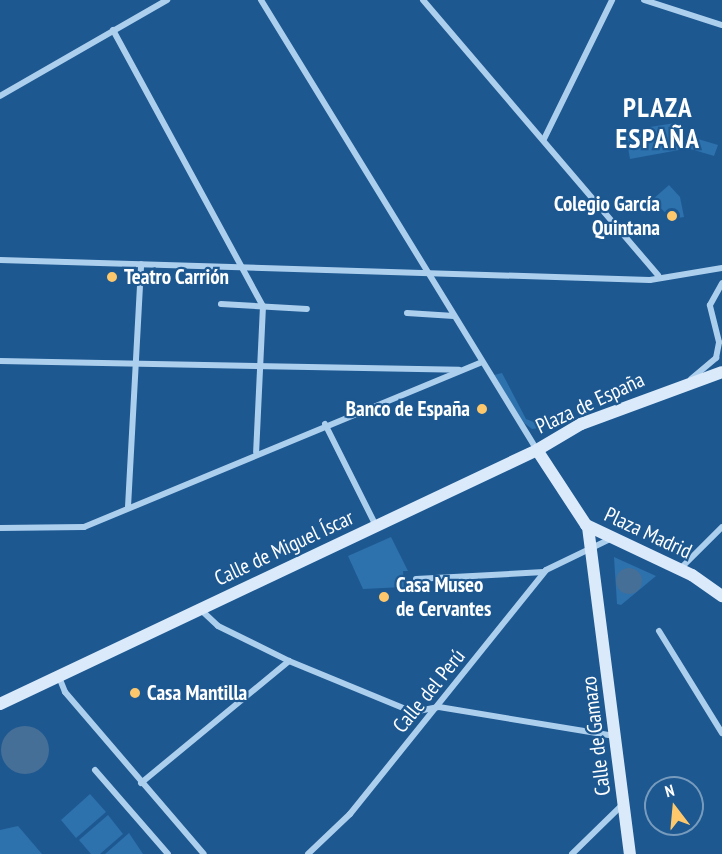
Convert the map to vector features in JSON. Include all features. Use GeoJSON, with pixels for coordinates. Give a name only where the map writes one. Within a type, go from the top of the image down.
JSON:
{"type":"FeatureCollection","features":[{"type":"Feature","properties":{"kind":"street"},"geometry":{"type":"LineString","coordinates":[[0,96],[167,0]]}},
{"type":"Feature","properties":{"kind":"street","name":"Plaza de España"},"geometry":{"type":"LineString","coordinates":[[261,0],[537,450],[581,424],[689,381],[722,372]]}},
{"type":"Feature","properties":{"kind":"street"},"geometry":{"type":"LineString","coordinates":[[423,0],[658,275]]}},
{"type":"Feature","properties":{"kind":"street"},"geometry":{"type":"LineString","coordinates":[[544,139],[612,0]]}},
{"type":"Feature","properties":{"kind":"street"},"geometry":{"type":"LineString","coordinates":[[644,0],[722,25]]}},
{"type":"Feature","properties":{"kind":"street"},"geometry":{"type":"LineString","coordinates":[[114,30],[263,306],[256,452]]}},
{"type":"Feature","properties":{"kind":"street"},"geometry":{"type":"LineString","coordinates":[[0,260],[650,280],[658,275],[722,268]]}},
{"type":"Feature","properties":{"kind":"street"},"geometry":{"type":"LineString","coordinates":[[128,507],[141,264]]}},
{"type":"Feature","properties":{"kind":"street","name":"Plaza de España"},"geometry":{"type":"LineString","coordinates":[[689,381],[716,358],[719,342],[710,305],[722,283]]}},
{"type":"Feature","properties":{"kind":"street"},"geometry":{"type":"LineString","coordinates":[[220,304],[308,309]]}},
{"type":"Feature","properties":{"kind":"street"},"geometry":{"type":"LineString","coordinates":[[407,313],[454,316]]}},
{"type":"Feature","properties":{"kind":"street"},"geometry":{"type":"LineString","coordinates":[[0,361],[261,368],[463,370]]}},
{"type":"Feature","properties":{"kind":"street"},"geometry":{"type":"LineString","coordinates":[[0,528],[81,528],[256,452],[482,362]]}},
{"type":"Feature","properties":{"kind":"street"},"geometry":{"type":"LineString","coordinates":[[325,424],[376,526]]}},
{"type":"Feature","properties":{"kind":"street","name":"Calle de Miguel Íscar"},"geometry":{"type":"LineString","coordinates":[[0,704],[537,450]]}},
{"type":"Feature","properties":{"kind":"street","name":"Plaza Madrid"},"geometry":{"type":"LineString","coordinates":[[537,450],[588,526],[601,614]]}},
{"type":"Feature","properties":{"kind":"street","name":"Plaza Madrid"},"geometry":{"type":"LineString","coordinates":[[588,526],[609,539],[692,575],[722,596]]}},
{"type":"Feature","properties":{"kind":"street"},"geometry":{"type":"LineString","coordinates":[[678,570],[722,527]]}},
{"type":"Feature","properties":{"kind":"street","name":"Calle del Perú"},"geometry":{"type":"LineString","coordinates":[[308,854],[350,814],[544,573],[609,539]]}},
{"type":"Feature","properties":{"kind":"street"},"geometry":{"type":"LineString","coordinates":[[416,579],[544,573]]}},
{"type":"Feature","properties":{"kind":"street"},"geometry":{"type":"LineString","coordinates":[[201,610],[218,626],[288,661],[413,712],[438,707],[616,736]]}},
{"type":"Feature","properties":{"kind":"street","name":"Calle de Gamazo"},"geometry":{"type":"LineString","coordinates":[[601,614],[630,854]]}},
{"type":"Feature","properties":{"kind":"street"},"geometry":{"type":"LineString","coordinates":[[659,631],[722,733]]}},
{"type":"Feature","properties":{"kind":"street"},"geometry":{"type":"LineString","coordinates":[[141,783],[288,661]]}},
{"type":"Feature","properties":{"kind":"street"},"geometry":{"type":"LineString","coordinates":[[54,680],[204,854]]}},
{"type":"Feature","properties":{"kind":"street"},"geometry":{"type":"LineString","coordinates":[[95,770],[168,854]]}},
{"type":"Feature","properties":{"kind":"street"},"geometry":{"type":"LineString","coordinates":[[572,854],[624,804]]}},
{"type":"Feature","properties":{"kind":"shaded area"},"geometry":{"type":"Polygon","coordinates":[[[675,123],[679,150],[630,159],[625,131],[675,123]]]}},
{"type":"Feature","properties":{"kind":"shaded area"},"geometry":{"type":"Polygon","coordinates":[[[688,136],[718,145],[714,156],[684,147],[688,136]]]}},
{"type":"Feature","properties":{"kind":"shaded area"},"geometry":{"type":"Polygon","coordinates":[[[669,185],[680,197],[684,217],[672,219],[652,200],[669,185]]]}},
{"type":"Feature","properties":{"kind":"shaded area"},"geometry":{"type":"Polygon","coordinates":[[[502,373],[526,419],[546,427],[532,429],[524,423],[494,375],[502,373]]]}},
{"type":"Feature","properties":{"kind":"shaded area"},"geometry":{"type":"Polygon","coordinates":[[[391,537],[408,571],[403,571],[404,587],[363,589],[348,556],[391,537]]]}},
{"type":"Feature","properties":{"kind":"shaded area"},"geometry":{"type":"Polygon","coordinates":[[[614,557],[656,576],[621,605],[617,604],[614,557]]]}},
{"type":"Feature","properties":{"kind":"shaded area"},"geometry":{"type":"Polygon","coordinates":[[[629,568],[638,572],[642,581],[638,590],[629,594],[620,590],[616,581],[620,572],[629,568]]]}},
{"type":"Feature","properties":{"kind":"shaded area"},"geometry":{"type":"Polygon","coordinates":[[[20,726],[30,726],[42,733],[49,745],[49,755],[42,767],[30,774],[20,774],[5,763],[1,755],[1,745],[12,730],[20,726]]]}},
{"type":"Feature","properties":{"kind":"shaded area"},"geometry":{"type":"Polygon","coordinates":[[[90,794],[106,812],[76,838],[61,820],[90,794]]]}},
{"type":"Feature","properties":{"kind":"shaded area"},"geometry":{"type":"Polygon","coordinates":[[[108,815],[123,834],[100,854],[91,854],[79,840],[108,815]]]}},
{"type":"Feature","properties":{"kind":"shaded area"},"geometry":{"type":"Polygon","coordinates":[[[18,826],[42,854],[0,854],[0,830],[18,826]]]}},
{"type":"Feature","properties":{"kind":"shaded area"},"geometry":{"type":"Polygon","coordinates":[[[129,833],[143,854],[105,854],[129,833]]]}},
{"type":"Feature","properties":{"kind":"place","name":"Colegio García Quintana"},"geometry":{"type":"Point","coordinates":[672,216]}},
{"type":"Feature","properties":{"kind":"place","name":"Teatro Carrión"},"geometry":{"type":"Point","coordinates":[112,277]}},
{"type":"Feature","properties":{"kind":"place","name":"Banco de España"},"geometry":{"type":"Point","coordinates":[482,409]}},
{"type":"Feature","properties":{"kind":"place","name":"Casa Museo de Cervantes"},"geometry":{"type":"Point","coordinates":[384,597]}},
{"type":"Feature","properties":{"kind":"place","name":"Casa Mantilla"},"geometry":{"type":"Point","coordinates":[135,693]}},
{"type":"Feature","properties":{"kind":"district","name":"PLAZA ESPAÑA"},"geometry":{"type":"Point","coordinates":[658,122]}}]}
